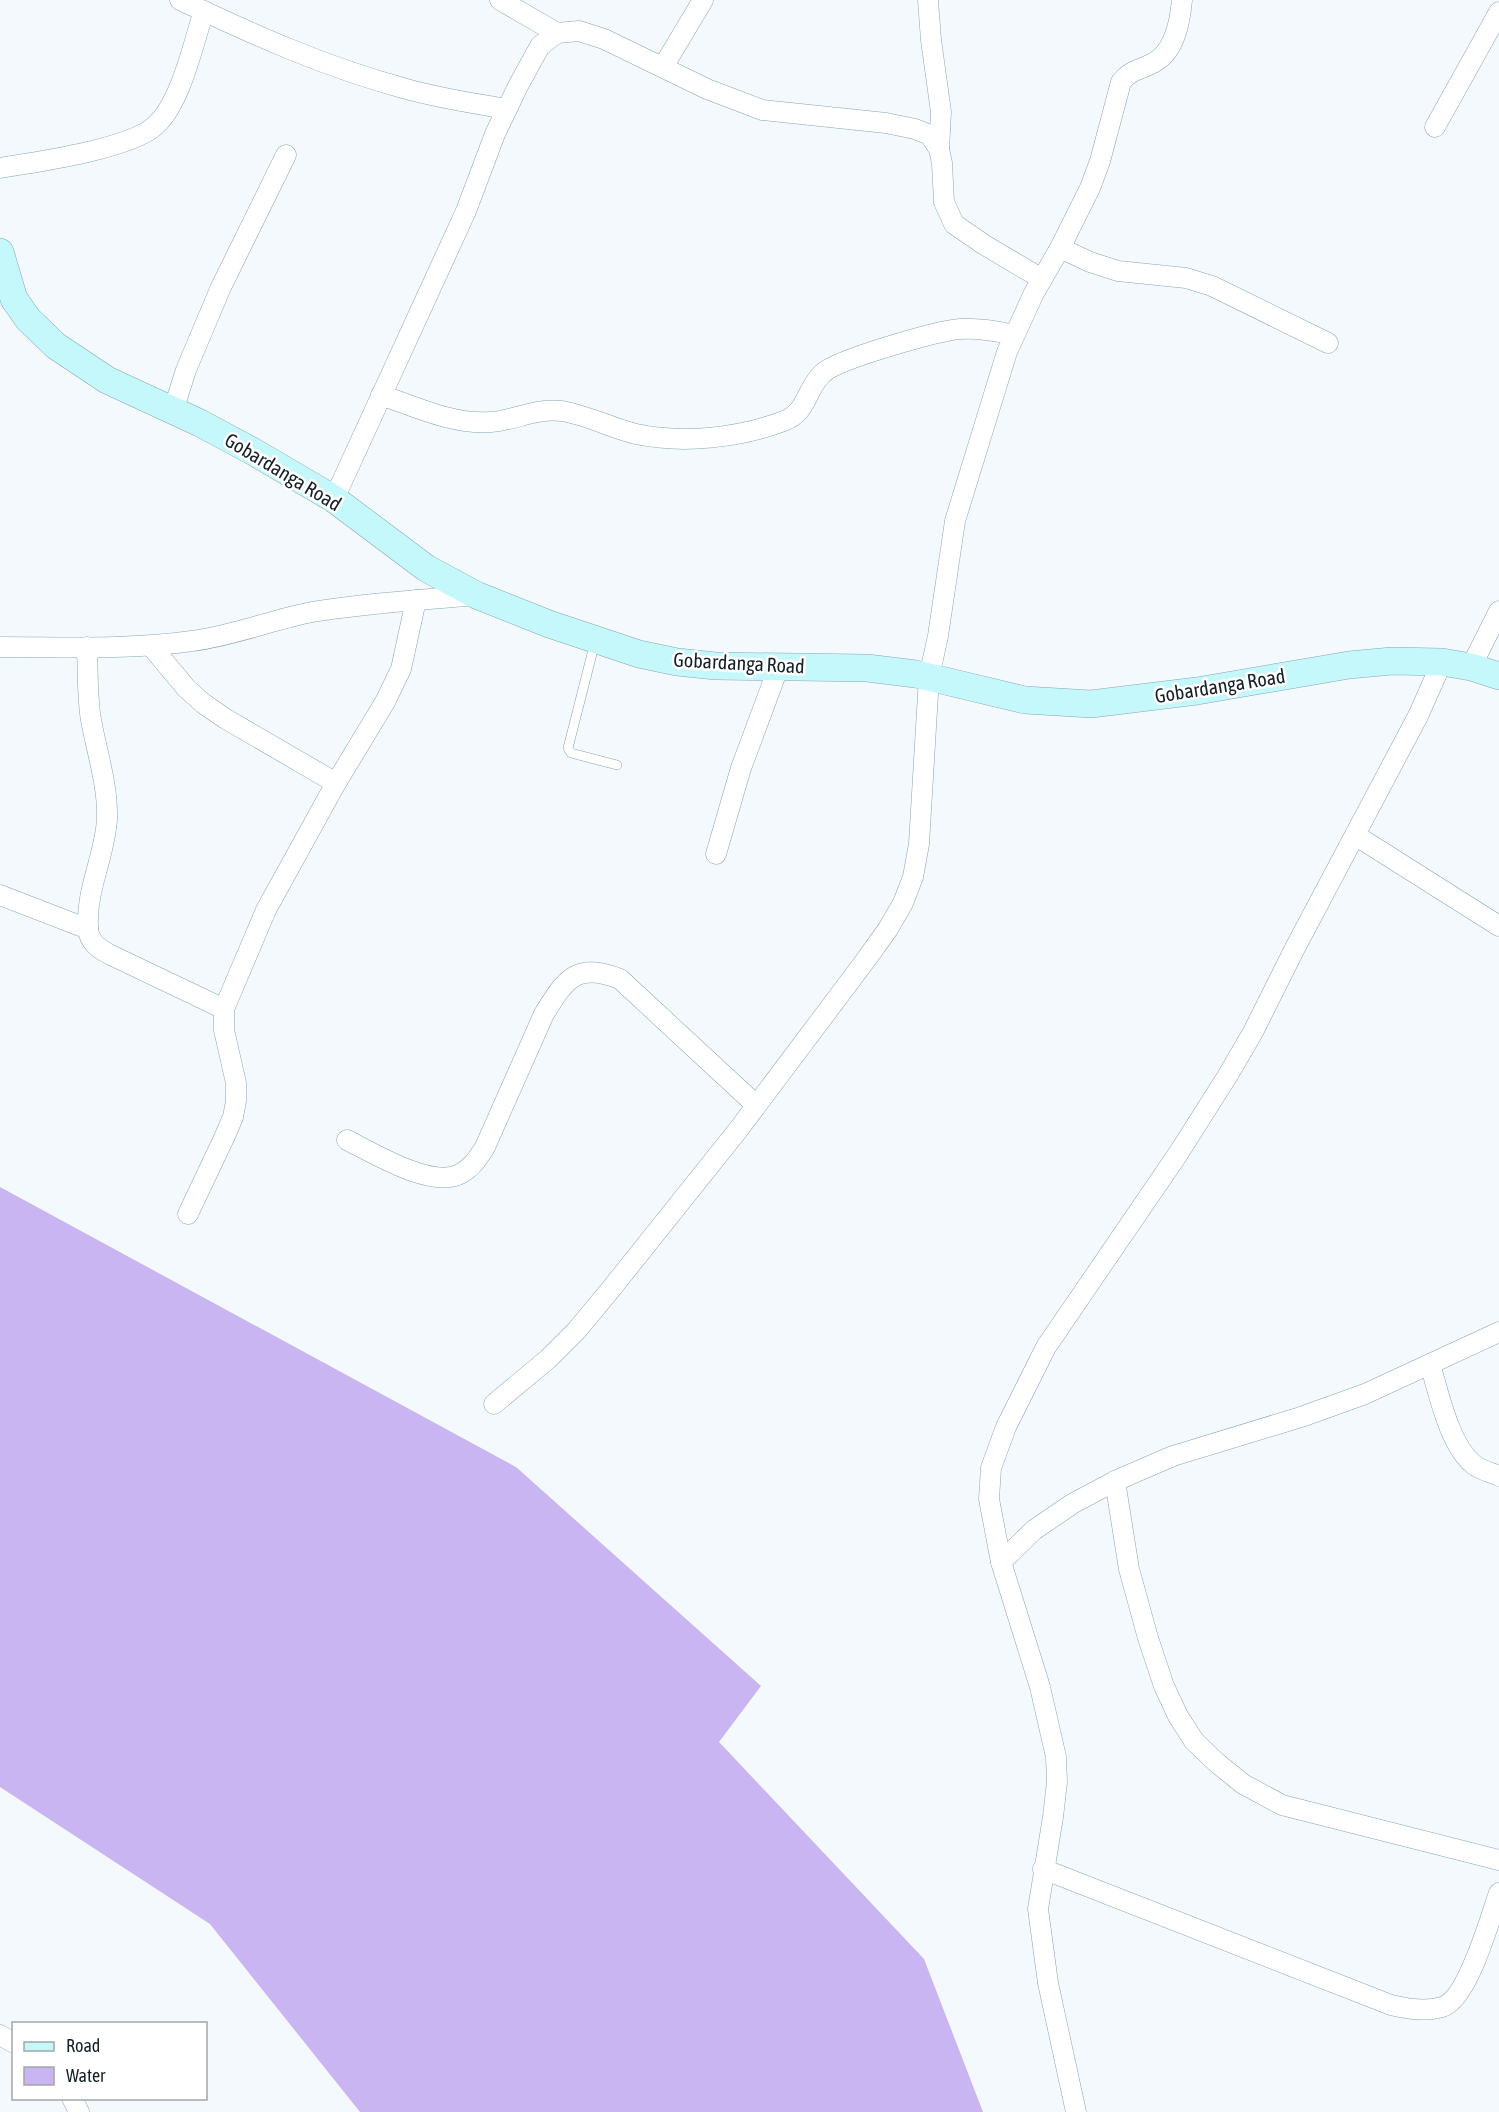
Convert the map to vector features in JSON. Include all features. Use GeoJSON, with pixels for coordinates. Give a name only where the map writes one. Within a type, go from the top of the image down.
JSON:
{"type":"FeatureCollection","features":[{"type":"Feature","properties":{"kind":"main road","name":"Gobardanga Road"},"geometry":{"type":"LineString","coordinates":[[0,252],[14,299],[28,320],[56,346],[106,380],[254,452],[334,500],[426,568],[476,595],[549,624],[639,654],[677,663],[716,666],[867,668],[929,677],[1024,700],[1091,704],[1197,691],[1349,665],[1392,661],[1442,662],[1470,667],[1499,676]]}},
{"type":"Feature","properties":{"kind":"street"},"geometry":{"type":"LineString","coordinates":[[180,0],[274,44],[354,73],[423,93],[507,109]]}},
{"type":"Feature","properties":{"kind":"street"},"geometry":{"type":"LineString","coordinates":[[500,0],[557,33]]}},
{"type":"Feature","properties":{"kind":"street"},"geometry":{"type":"LineString","coordinates":[[663,67],[703,0]]}},
{"type":"Feature","properties":{"kind":"street"},"geometry":{"type":"LineString","coordinates":[[928,0],[941,112],[939,149],[944,202],[954,224],[1042,279]]}},
{"type":"Feature","properties":{"kind":"street"},"geometry":{"type":"LineString","coordinates":[[494,1404],[548,1359],[577,1330],[756,1106],[865,961],[903,903],[913,877],[919,844],[929,677],[938,636],[955,520],[971,464],[1014,335],[1090,188],[1100,161],[1121,82],[1128,73],[1152,64],[1164,56],[1175,36],[1182,0]]}},
{"type":"Feature","properties":{"kind":"street"},"geometry":{"type":"LineString","coordinates":[[0,168],[99,148],[135,138],[155,126],[168,110],[177,92],[204,12]]}},
{"type":"Feature","properties":{"kind":"street"},"geometry":{"type":"LineString","coordinates":[[1436,127],[1499,12]]}},
{"type":"Feature","properties":{"kind":"street"},"geometry":{"type":"LineString","coordinates":[[334,500],[466,211],[507,109],[540,46],[557,33],[579,31],[604,39],[707,89],[762,110],[886,123],[915,129],[930,135],[939,149]]}},
{"type":"Feature","properties":{"kind":"street"},"geometry":{"type":"LineString","coordinates":[[173,411],[186,370],[221,287],[286,156]]}},
{"type":"Feature","properties":{"kind":"street"},"geometry":{"type":"LineString","coordinates":[[1060,248],[1090,262],[1118,271],[1186,278],[1212,286],[1328,343]]}},
{"type":"Feature","properties":{"kind":"street"},"geometry":{"type":"LineString","coordinates":[[381,395],[444,416],[470,421],[510,420],[530,412],[547,411],[563,412],[647,435],[669,438],[722,435],[763,428],[787,420],[802,409],[822,374],[843,361],[958,329],[983,329],[1014,335]]}},
{"type":"Feature","properties":{"kind":"street"},"geometry":{"type":"LineString","coordinates":[[0,647],[151,646],[194,641],[309,613],[476,595]]}},
{"type":"Feature","properties":{"kind":"street"},"geometry":{"type":"LineString","coordinates":[[188,1214],[224,1138],[235,1109],[236,1083],[224,1030],[224,1009],[266,910],[336,783],[385,702],[401,669],[416,600]]}},
{"type":"Feature","properties":{"kind":"street"},"geometry":{"type":"LineString","coordinates":[[1470,667],[1499,611]]}},
{"type":"Feature","properties":{"kind":"street"},"geometry":{"type":"LineString","coordinates":[[151,646],[187,689],[204,704],[336,783]]}},
{"type":"Feature","properties":{"kind":"street"},"geometry":{"type":"LineString","coordinates":[[87,647],[91,718],[103,772],[107,818],[104,844],[90,892],[88,929],[92,941],[101,950],[224,1009]]}},
{"type":"Feature","properties":{"kind":"street"},"geometry":{"type":"LineString","coordinates":[[1076,2112],[1042,1947],[1038,1909],[1057,1782],[1056,1757],[1040,1687],[1001,1562],[989,1499],[991,1468],[1006,1427],[1046,1347],[1178,1154],[1228,1076],[1418,716],[1442,662]]}},
{"type":"Feature","properties":{"kind":"street"},"geometry":{"type":"LineString","coordinates":[[716,854],[741,768],[779,666]]}},
{"type":"Feature","properties":{"kind":"street"},"geometry":{"type":"LineString","coordinates":[[1355,835],[1499,926]]}},
{"type":"Feature","properties":{"kind":"street"},"geometry":{"type":"LineString","coordinates":[[0,895],[88,929]]}},
{"type":"Feature","properties":{"kind":"street"},"geometry":{"type":"LineString","coordinates":[[347,1140],[427,1176],[458,1175],[475,1163],[485,1148],[544,1014],[555,995],[572,978],[587,971],[605,973],[620,979],[756,1106]]}},
{"type":"Feature","properties":{"kind":"street"},"geometry":{"type":"LineString","coordinates":[[1001,1562],[1034,1530],[1072,1504],[1114,1481],[1173,1456],[1301,1417],[1365,1394],[1499,1332]]}},
{"type":"Feature","properties":{"kind":"street"},"geometry":{"type":"LineString","coordinates":[[1430,1364],[1452,1432],[1462,1453],[1478,1467],[1499,1476]]}},
{"type":"Feature","properties":{"kind":"street"},"geometry":{"type":"LineString","coordinates":[[1114,1481],[1129,1569],[1148,1638],[1164,1686],[1178,1716],[1194,1741],[1243,1784],[1282,1805],[1499,1860]]}},
{"type":"Feature","properties":{"kind":"street"},"geometry":{"type":"LineString","coordinates":[[1043,1869],[1392,2005],[1413,2010],[1444,2007],[1456,1997],[1469,1977],[1499,1893]]}},
{"type":"Feature","properties":{"kind":"lane"},"geometry":{"type":"LineString","coordinates":[[596,640],[568,748],[571,753],[618,765]]}},
{"type":"Feature","properties":{"kind":"water"},"geometry":{"type":"Polygon","coordinates":[[[0,1187],[516,1467],[761,1686],[719,1742],[924,1959],[983,2112],[360,2112],[210,1924],[0,1787],[0,1187]]]}}]}
